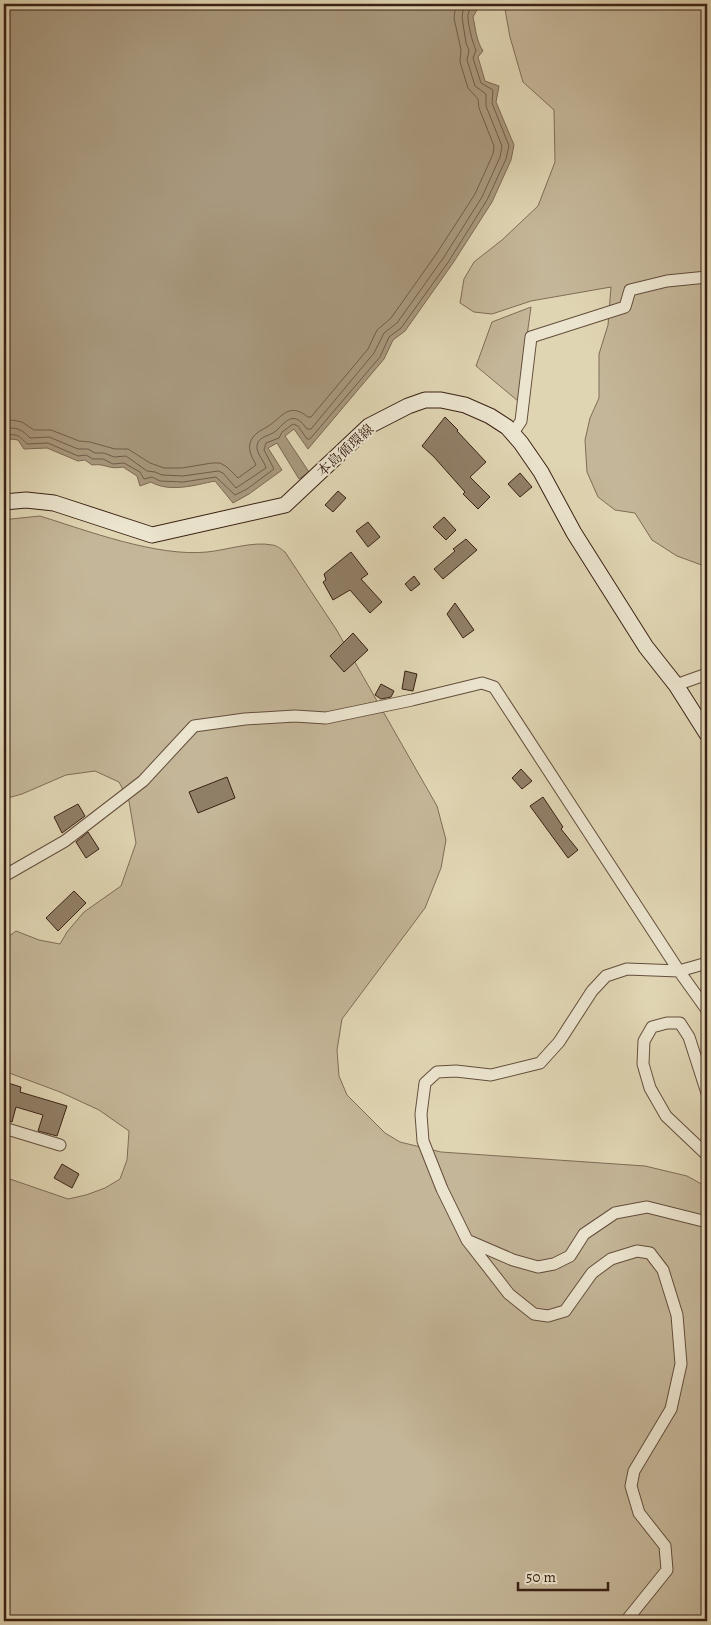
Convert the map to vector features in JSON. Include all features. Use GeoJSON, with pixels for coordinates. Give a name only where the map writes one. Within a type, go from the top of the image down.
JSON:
{"type":"FeatureCollection","features":[{"type":"Feature","properties":{"kind":"main road","name":"本島循環線"},"geometry":{"type":"LineString","coordinates":[[4,502],[26,500],[54,503],[152,535],[284,505],[369,426],[408,406],[425,400],[441,400],[465,405],[490,416],[508,427],[521,443],[540,472],[574,533],[646,647],[676,685],[707,734]]}},
{"type":"Feature","properties":{"kind":"street"},"geometry":{"type":"LineString","coordinates":[[513,433],[521,422],[531,338],[625,306],[630,290],[667,281],[707,276]]}},
{"type":"Feature","properties":{"kind":"street"},"geometry":{"type":"LineString","coordinates":[[676,685],[707,674]]}},
{"type":"Feature","properties":{"kind":"street"},"geometry":{"type":"LineString","coordinates":[[4,876],[65,841],[143,781],[194,726],[246,719],[295,716],[326,718],[482,683],[494,687],[707,1010]]}},
{"type":"Feature","properties":{"kind":"street"},"geometry":{"type":"LineString","coordinates":[[626,1621],[667,1570],[665,1546],[639,1513],[631,1486],[634,1471],[671,1409],[681,1364],[677,1315],[663,1270],[650,1252],[637,1251],[611,1259],[592,1273],[565,1311],[548,1316],[534,1314],[509,1294],[467,1240],[442,1189],[423,1141],[421,1114],[425,1083],[437,1072],[456,1071],[491,1075],[540,1063],[558,1042],[592,991],[606,976],[627,969],[680,971],[707,963]]}},
{"type":"Feature","properties":{"kind":"street"},"geometry":{"type":"LineString","coordinates":[[707,1093],[689,1037],[680,1023],[667,1023],[652,1028],[644,1041],[643,1064],[650,1088],[666,1116],[707,1155]]}},
{"type":"Feature","properties":{"kind":"street"},"geometry":{"type":"LineString","coordinates":[[4,1128],[60,1145]]}},
{"type":"Feature","properties":{"kind":"street"},"geometry":{"type":"LineString","coordinates":[[467,1240],[513,1260],[538,1267],[554,1264],[570,1256],[584,1234],[615,1213],[647,1207],[707,1222]]}},
{"type":"Feature","properties":{"kind":"shaded area"},"geometry":{"type":"Polygon","coordinates":[[[504,4],[707,4],[707,567],[677,556],[652,540],[635,513],[615,510],[598,497],[587,472],[585,440],[590,418],[599,398],[599,354],[608,325],[611,287],[531,301],[492,314],[474,312],[460,303],[464,279],[474,262],[502,240],[538,206],[555,162],[554,110],[523,82],[510,37],[504,4]]]}},
{"type":"Feature","properties":{"kind":"shaded area"},"geometry":{"type":"Polygon","coordinates":[[[531,307],[518,401],[476,366],[492,322],[531,307]]]}},
{"type":"Feature","properties":{"kind":"shaded area"},"geometry":{"type":"Polygon","coordinates":[[[40,516],[123,542],[167,551],[207,552],[257,544],[277,546],[285,552],[336,629],[437,806],[446,840],[441,868],[425,908],[342,1019],[337,1050],[339,1076],[347,1095],[385,1133],[400,1142],[441,1152],[645,1166],[687,1176],[707,1187],[707,1621],[4,1621],[4,1179],[7,1178],[68,1199],[105,1188],[120,1179],[127,1160],[129,1131],[99,1110],[60,1092],[4,1071],[4,991],[7,987],[4,981],[4,940],[16,931],[39,940],[60,944],[67,932],[84,912],[121,886],[136,843],[129,801],[119,782],[95,771],[66,775],[22,794],[4,799],[4,523],[11,519],[40,516]]]}},
{"type":"Feature","properties":{"kind":"water"},"geometry":{"type":"Polygon","coordinates":[[[4,4],[472,4],[478,8],[473,17],[483,51],[478,57],[485,81],[499,86],[496,102],[514,145],[511,160],[492,202],[453,263],[405,331],[393,340],[384,359],[308,449],[294,429],[285,436],[309,472],[299,479],[277,443],[268,448],[282,470],[233,503],[215,481],[174,488],[151,482],[140,486],[137,476],[123,467],[114,468],[92,465],[85,460],[78,461],[47,448],[24,449],[18,440],[11,439],[4,444],[4,4]]]}},
{"type":"Feature","properties":{"kind":"building"},"geometry":{"type":"Polygon","coordinates":[[[445,417],[486,462],[470,477],[490,497],[478,509],[463,494],[465,492],[434,457],[422,446],[445,417]]]}},
{"type":"Feature","properties":{"kind":"building"},"geometry":{"type":"Polygon","coordinates":[[[520,473],[532,487],[520,497],[508,484],[520,473]]]}},
{"type":"Feature","properties":{"kind":"building"},"geometry":{"type":"Polygon","coordinates":[[[338,491],[346,498],[333,512],[325,505],[338,491]]]}},
{"type":"Feature","properties":{"kind":"building"},"geometry":{"type":"Polygon","coordinates":[[[444,517],[456,530],[446,540],[433,527],[444,517]]]}},
{"type":"Feature","properties":{"kind":"building"},"geometry":{"type":"Polygon","coordinates":[[[368,522],[380,537],[368,547],[356,531],[368,522]]]}},
{"type":"Feature","properties":{"kind":"building"},"geometry":{"type":"Polygon","coordinates":[[[466,539],[477,550],[443,579],[434,569],[455,551],[453,549],[466,539]]]}},
{"type":"Feature","properties":{"kind":"building"},"geometry":{"type":"Polygon","coordinates":[[[351,552],[368,574],[361,579],[382,602],[370,613],[350,590],[333,600],[323,582],[326,580],[324,574],[351,552]]]}},
{"type":"Feature","properties":{"kind":"building"},"geometry":{"type":"Polygon","coordinates":[[[414,576],[420,584],[411,591],[405,584],[414,576]]]}},
{"type":"Feature","properties":{"kind":"building"},"geometry":{"type":"Polygon","coordinates":[[[455,603],[474,630],[463,638],[447,614],[455,603]]]}},
{"type":"Feature","properties":{"kind":"building"},"geometry":{"type":"Polygon","coordinates":[[[353,633],[368,650],[344,672],[330,656],[353,633]]]}},
{"type":"Feature","properties":{"kind":"building"},"geometry":{"type":"Polygon","coordinates":[[[405,671],[417,674],[413,691],[402,689],[405,671]]]}},
{"type":"Feature","properties":{"kind":"building"},"geometry":{"type":"Polygon","coordinates":[[[381,684],[394,691],[391,697],[381,699],[375,695],[381,684]]]}},
{"type":"Feature","properties":{"kind":"building"},"geometry":{"type":"Polygon","coordinates":[[[521,769],[532,781],[522,789],[512,778],[521,769]]]}},
{"type":"Feature","properties":{"kind":"building"},"geometry":{"type":"Polygon","coordinates":[[[227,777],[235,798],[198,813],[189,792],[227,777]]]}},
{"type":"Feature","properties":{"kind":"building"},"geometry":{"type":"Polygon","coordinates":[[[543,797],[563,827],[561,829],[578,850],[568,858],[530,806],[543,797]]]}},
{"type":"Feature","properties":{"kind":"building"},"geometry":{"type":"Polygon","coordinates":[[[78,804],[85,816],[62,833],[54,817],[78,804]]]}},
{"type":"Feature","properties":{"kind":"building"},"geometry":{"type":"Polygon","coordinates":[[[88,832],[99,849],[86,858],[76,842],[88,832]]]}},
{"type":"Feature","properties":{"kind":"building"},"geometry":{"type":"Polygon","coordinates":[[[74,891],[86,903],[58,931],[46,918],[74,891]]]}},
{"type":"Feature","properties":{"kind":"building"},"geometry":{"type":"Polygon","coordinates":[[[8,1083],[21,1087],[20,1092],[67,1106],[57,1136],[38,1131],[43,1115],[16,1107],[12,1122],[4,1120],[4,1097],[8,1083]]]}},
{"type":"Feature","properties":{"kind":"building"},"geometry":{"type":"Polygon","coordinates":[[[62,1164],[79,1174],[72,1188],[54,1178],[62,1164]]]}}]}
